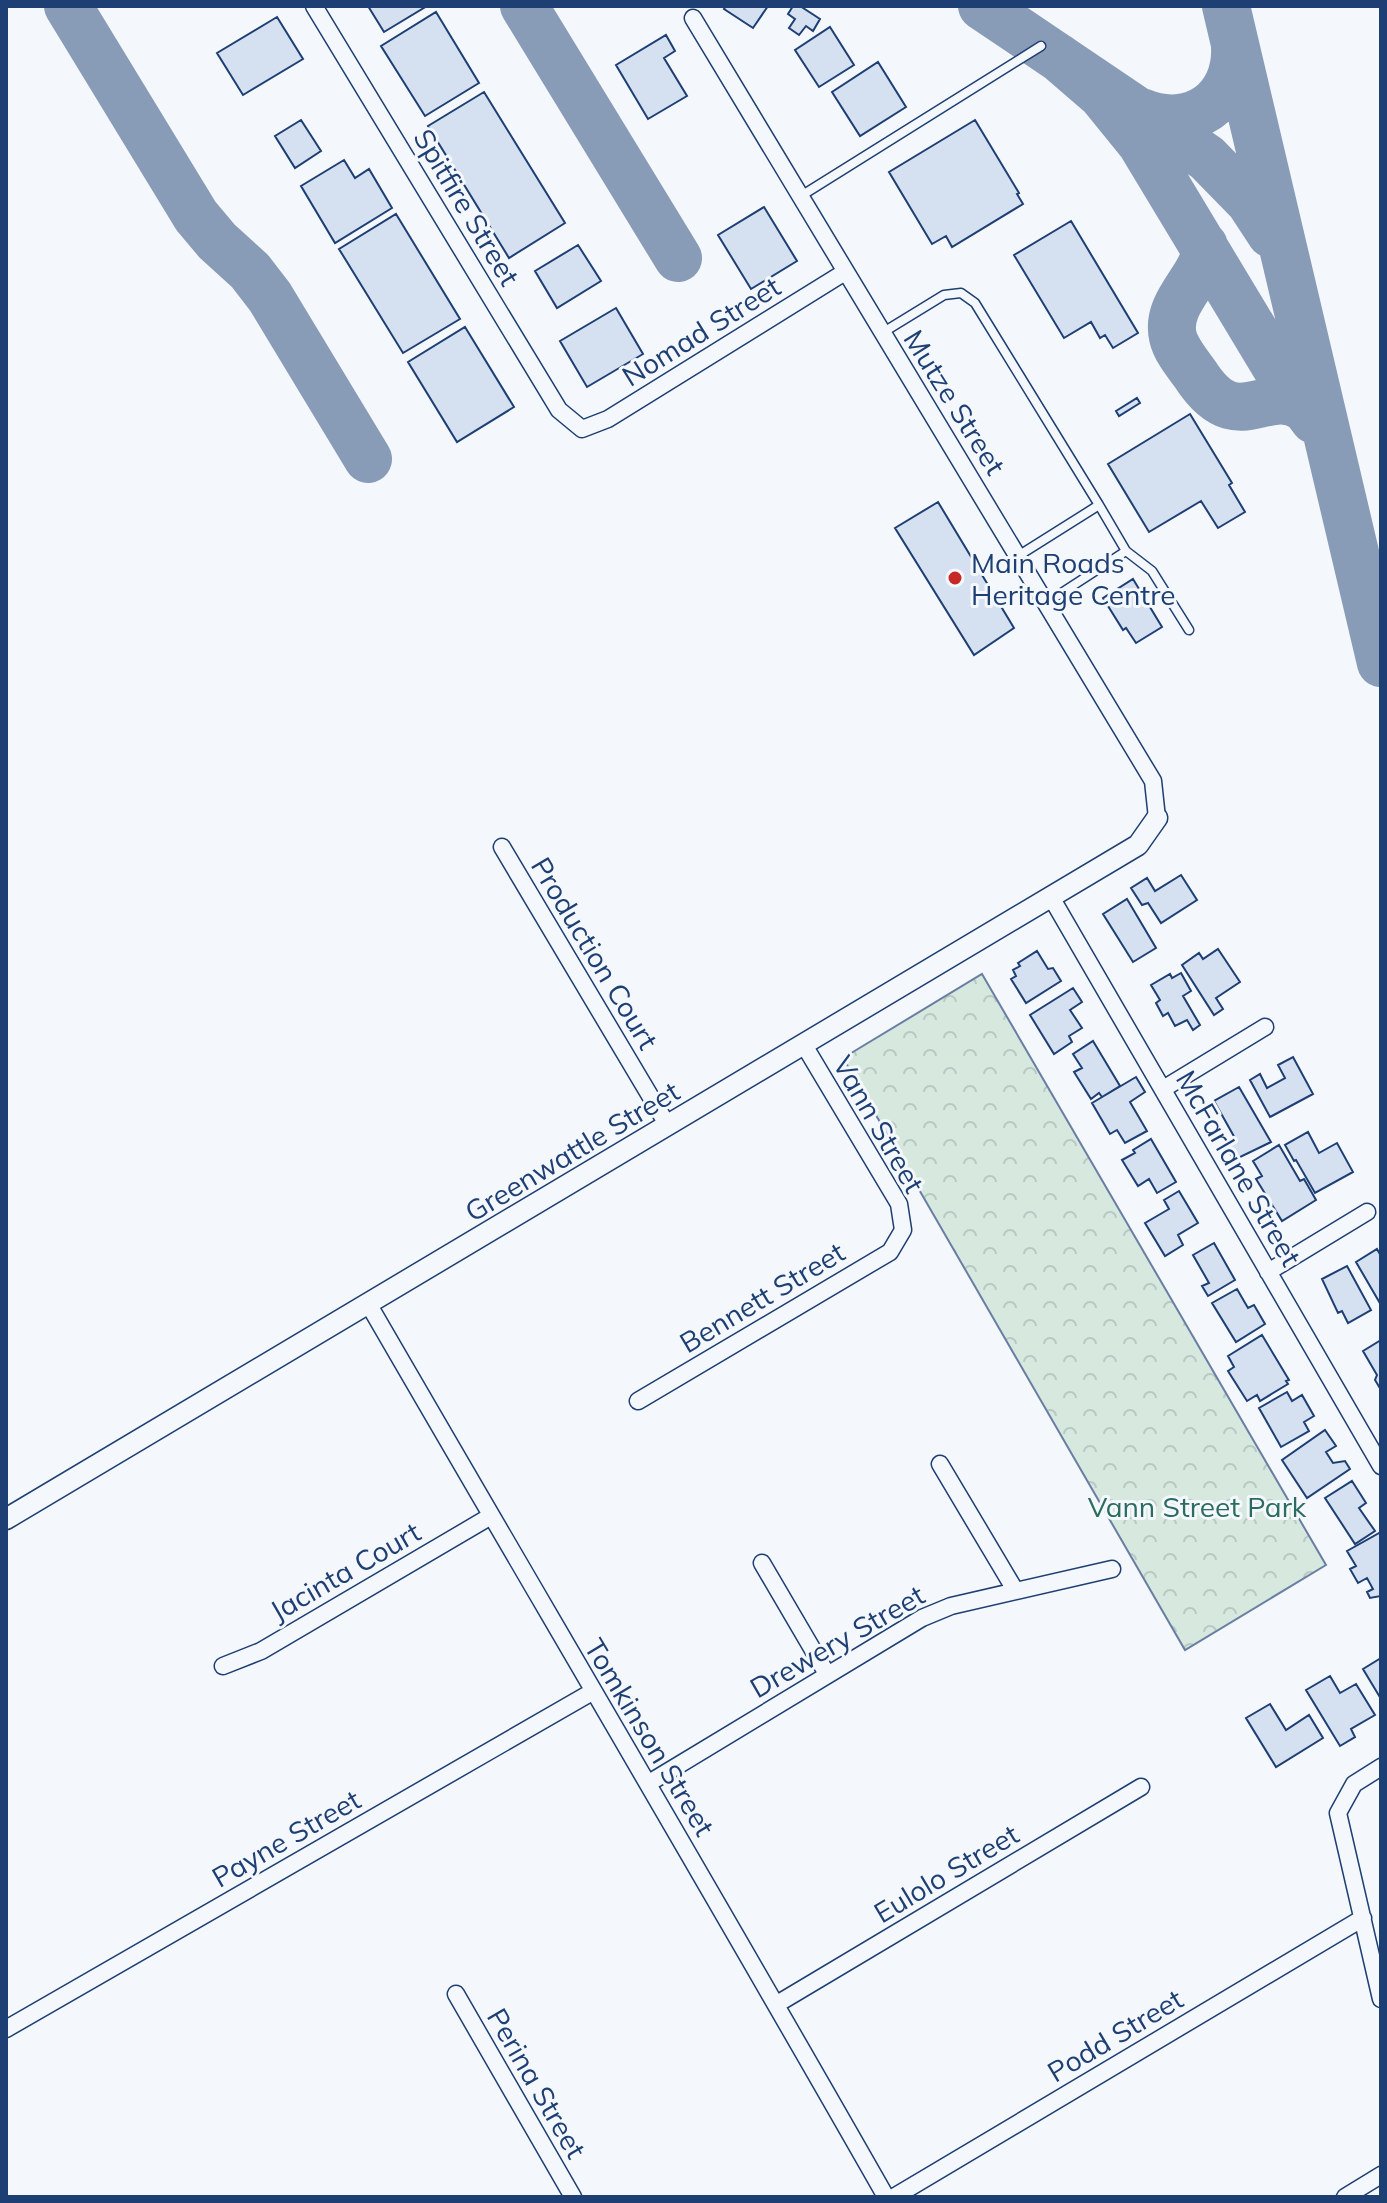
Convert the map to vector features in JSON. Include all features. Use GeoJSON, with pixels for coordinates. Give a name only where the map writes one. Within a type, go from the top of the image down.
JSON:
{"type":"FeatureCollection","features":[{"type":"Feature","properties":{"kind":"street","name":"Spitfire Street"},"geometry":{"type":"LineString","coordinates":[[314,6],[559,410],[582,429]]}},
{"type":"Feature","properties":{"kind":"street","name":"Mutze Street"},"geometry":{"type":"LineString","coordinates":[[693,18],[1153,781],[1157,818]]}},
{"type":"Feature","properties":{"kind":"street","name":"Nomad Street"},"geometry":{"type":"LineString","coordinates":[[582,429],[608,419],[845,272]]}},
{"type":"Feature","properties":{"kind":"street","name":"Greenwattle Street"},"geometry":{"type":"LineString","coordinates":[[6,1519],[1138,845],[1157,818]]}},
{"type":"Feature","properties":{"kind":"street","name":"Production Court"},"geometry":{"type":"LineString","coordinates":[[502,847],[668,1126]]}},
{"type":"Feature","properties":{"kind":"street","name":"McFarlane Street"},"geometry":{"type":"LineString","coordinates":[[1051,897],[1379,1457]]}},
{"type":"Feature","properties":{"kind":"street"},"geometry":{"type":"LineString","coordinates":[[1163,1089],[1265,1027]]}},
{"type":"Feature","properties":{"kind":"street","name":"Vann Street"},"geometry":{"type":"LineString","coordinates":[[804,1045],[899,1204],[903,1230]]}},
{"type":"Feature","properties":{"kind":"street"},"geometry":{"type":"LineString","coordinates":[[1268,1272],[1367,1212]]}},
{"type":"Feature","properties":{"kind":"street","name":"Bennett Street"},"geometry":{"type":"LineString","coordinates":[[638,1401],[890,1252],[903,1230]]}},
{"type":"Feature","properties":{"kind":"street","name":"Tomkinson Street"},"geometry":{"type":"LineString","coordinates":[[369,1305],[592,1692],[649,1783],[886,2197]]}},
{"type":"Feature","properties":{"kind":"street"},"geometry":{"type":"LineString","coordinates":[[940,1464],[1015,1590]]}},
{"type":"Feature","properties":{"kind":"street","name":"Jacinta Court"},"geometry":{"type":"LineString","coordinates":[[223,1666],[261,1651],[491,1516]]}},
{"type":"Feature","properties":{"kind":"street"},"geometry":{"type":"LineString","coordinates":[[762,1563],[827,1674]]}},
{"type":"Feature","properties":{"kind":"street","name":"Drewery Street"},"geometry":{"type":"LineString","coordinates":[[649,1783],[922,1618],[951,1606],[1112,1569]]}},
{"type":"Feature","properties":{"kind":"street","name":"Payne Street"},"geometry":{"type":"LineString","coordinates":[[6,2029],[592,1692]]}},
{"type":"Feature","properties":{"kind":"street"},"geometry":{"type":"LineString","coordinates":[[1381,1767],[1354,1784],[1338,1813],[1381,1999]]}},
{"type":"Feature","properties":{"kind":"street","name":"Eulolo Street"},"geometry":{"type":"LineString","coordinates":[[777,2004],[1141,1787]]}},
{"type":"Feature","properties":{"kind":"street","name":"Podd Street"},"geometry":{"type":"LineString","coordinates":[[894,2197],[1363,1918]]}},
{"type":"Feature","properties":{"kind":"street","name":"Perina Street"},"geometry":{"type":"LineString","coordinates":[[456,1994],[573,2197]]}},
{"type":"Feature","properties":{"kind":"street"},"geometry":{"type":"LineString","coordinates":[[1345,2197],[1381,2175]]}},
{"type":"Feature","properties":{"kind":"lane"},"geometry":{"type":"LineString","coordinates":[[801,196],[1041,46]]}},
{"type":"Feature","properties":{"kind":"lane"},"geometry":{"type":"LineString","coordinates":[[882,333],[944,295],[961,293],[975,303],[1126,551],[1152,571],[1189,630]]}},
{"type":"Feature","properties":{"kind":"lane"},"geometry":{"type":"LineString","coordinates":[[1018,556],[1099,505]]}},
{"type":"Feature","properties":{"kind":"lane"},"geometry":{"type":"LineString","coordinates":[[1046,603],[1126,551]]}},
{"type":"Feature","properties":{"kind":"green space","name":"Vann Street Park"},"geometry":{"type":"Polygon","coordinates":[[[982,974],[1326,1565],[1185,1650],[843,1058],[982,974]]]}},
{"type":"Feature","properties":{"kind":"building"},"geometry":{"type":"Polygon","coordinates":[[[368,6],[427,6],[384,32],[368,6]]]}},
{"type":"Feature","properties":{"kind":"building"},"geometry":{"type":"Polygon","coordinates":[[[726,6],[768,6],[753,28],[724,9],[726,6]]]}},
{"type":"Feature","properties":{"kind":"building"},"geometry":{"type":"Polygon","coordinates":[[[793,6],[800,6],[820,19],[813,31],[806,26],[799,35],[789,28],[795,19],[788,14],[793,6]]]}},
{"type":"Feature","properties":{"kind":"building"},"geometry":{"type":"Polygon","coordinates":[[[436,12],[479,83],[425,116],[381,46],[436,12]]]}},
{"type":"Feature","properties":{"kind":"building"},"geometry":{"type":"Polygon","coordinates":[[[277,17],[303,59],[243,95],[217,53],[277,17]]]}},
{"type":"Feature","properties":{"kind":"building"},"geometry":{"type":"Polygon","coordinates":[[[830,27],[854,65],[819,87],[795,50],[830,27]]]}},
{"type":"Feature","properties":{"kind":"building"},"geometry":{"type":"Polygon","coordinates":[[[666,35],[675,51],[664,58],[687,96],[648,119],[616,65],[666,35]]]}},
{"type":"Feature","properties":{"kind":"building"},"geometry":{"type":"Polygon","coordinates":[[[878,62],[906,107],[860,136],[832,92],[878,62]]]}},
{"type":"Feature","properties":{"kind":"building"},"geometry":{"type":"Polygon","coordinates":[[[484,92],[565,223],[509,258],[428,126],[484,92]]]}},
{"type":"Feature","properties":{"kind":"building"},"geometry":{"type":"Polygon","coordinates":[[[301,120],[321,151],[295,168],[275,136],[301,120]]]}},
{"type":"Feature","properties":{"kind":"building"},"geometry":{"type":"Polygon","coordinates":[[[975,120],[1023,204],[952,247],[946,236],[932,244],[889,172],[975,120]]]}},
{"type":"Feature","properties":{"kind":"building"},"geometry":{"type":"Polygon","coordinates":[[[344,160],[355,178],[369,169],[392,208],[335,243],[301,186],[344,160]]]}},
{"type":"Feature","properties":{"kind":"building"},"geometry":{"type":"Polygon","coordinates":[[[764,207],[797,261],[751,289],[718,235],[764,207]]]}},
{"type":"Feature","properties":{"kind":"building"},"geometry":{"type":"Polygon","coordinates":[[[396,214],[460,319],[403,353],[339,249],[396,214]]]}},
{"type":"Feature","properties":{"kind":"building"},"geometry":{"type":"Polygon","coordinates":[[[1071,221],[1138,333],[1113,348],[1105,335],[1100,338],[1091,322],[1064,338],[1014,255],[1071,221]]]}},
{"type":"Feature","properties":{"kind":"building"},"geometry":{"type":"Polygon","coordinates":[[[578,245],[601,281],[557,308],[535,271],[578,245]]]}},
{"type":"Feature","properties":{"kind":"building"},"geometry":{"type":"Polygon","coordinates":[[[616,308],[643,354],[587,387],[560,341],[616,308]]]}},
{"type":"Feature","properties":{"kind":"building"},"geometry":{"type":"Polygon","coordinates":[[[465,327],[514,407],[457,442],[408,362],[465,327]]]}},
{"type":"Feature","properties":{"kind":"building"},"geometry":{"type":"Polygon","coordinates":[[[1137,398],[1140,403],[1119,416],[1116,411],[1137,398]]]}},
{"type":"Feature","properties":{"kind":"building"},"geometry":{"type":"Polygon","coordinates":[[[1190,414],[1232,483],[1229,485],[1245,512],[1218,528],[1201,501],[1149,532],[1108,464],[1190,414]]]}},
{"type":"Feature","properties":{"kind":"building","name":"Main Roads Heritage Centre"},"geometry":{"type":"Polygon","coordinates":[[[938,502],[1014,628],[974,655],[895,528],[938,502]]]}},
{"type":"Feature","properties":{"kind":"building"},"geometry":{"type":"Polygon","coordinates":[[[1133,579],[1162,627],[1136,643],[1126,628],[1123,630],[1103,598],[1133,579]]]}},
{"type":"Feature","properties":{"kind":"building"},"geometry":{"type":"Polygon","coordinates":[[[1181,875],[1197,900],[1161,923],[1148,903],[1142,905],[1131,888],[1147,878],[1155,891],[1181,875]]]}},
{"type":"Feature","properties":{"kind":"building"},"geometry":{"type":"Polygon","coordinates":[[[1127,899],[1156,948],[1133,962],[1103,914],[1127,899]]]}},
{"type":"Feature","properties":{"kind":"building"},"geometry":{"type":"Polygon","coordinates":[[[1218,949],[1240,982],[1216,998],[1223,1009],[1214,1015],[1182,965],[1199,953],[1203,959],[1218,949]]]}},
{"type":"Feature","properties":{"kind":"building"},"geometry":{"type":"Polygon","coordinates":[[[1037,951],[1048,969],[1053,968],[1061,981],[1026,1003],[1011,979],[1016,976],[1013,970],[1020,966],[1018,963],[1037,951]]]}},
{"type":"Feature","properties":{"kind":"building"},"geometry":{"type":"Polygon","coordinates":[[[1181,973],[1191,991],[1183,996],[1200,1025],[1193,1030],[1187,1020],[1175,1026],[1168,1013],[1163,1016],[1156,1003],[1160,1000],[1151,985],[1170,974],[1172,978],[1181,973]]]}},
{"type":"Feature","properties":{"kind":"building"},"geometry":{"type":"Polygon","coordinates":[[[1073,988],[1082,1002],[1070,1010],[1082,1028],[1069,1036],[1072,1042],[1054,1054],[1030,1015],[1073,988]]]}},
{"type":"Feature","properties":{"kind":"building"},"geometry":{"type":"Polygon","coordinates":[[[1093,1041],[1120,1086],[1102,1097],[1099,1093],[1091,1099],[1074,1072],[1082,1068],[1073,1054],[1093,1041]]]}},
{"type":"Feature","properties":{"kind":"building"},"geometry":{"type":"Polygon","coordinates":[[[1293,1057],[1313,1094],[1270,1117],[1250,1080],[1260,1074],[1267,1088],[1285,1078],[1278,1065],[1293,1057]]]}},
{"type":"Feature","properties":{"kind":"building"},"geometry":{"type":"Polygon","coordinates":[[[1136,1077],[1145,1092],[1130,1102],[1147,1131],[1125,1143],[1117,1130],[1110,1134],[1092,1103],[1136,1077]]]}},
{"type":"Feature","properties":{"kind":"building"},"geometry":{"type":"Polygon","coordinates":[[[1239,1087],[1271,1142],[1234,1160],[1226,1146],[1236,1140],[1214,1101],[1239,1087]]]}},
{"type":"Feature","properties":{"kind":"building"},"geometry":{"type":"Polygon","coordinates":[[[1308,1132],[1319,1153],[1337,1143],[1353,1172],[1315,1193],[1285,1145],[1308,1132]]]}},
{"type":"Feature","properties":{"kind":"building"},"geometry":{"type":"Polygon","coordinates":[[[1151,1139],[1176,1182],[1157,1193],[1149,1179],[1138,1186],[1122,1160],[1151,1139]]]}},
{"type":"Feature","properties":{"kind":"building"},"geometry":{"type":"Polygon","coordinates":[[[1279,1145],[1300,1181],[1304,1179],[1316,1200],[1282,1221],[1256,1179],[1262,1176],[1253,1161],[1279,1145]]]}},
{"type":"Feature","properties":{"kind":"building"},"geometry":{"type":"Polygon","coordinates":[[[1179,1191],[1198,1223],[1178,1235],[1183,1245],[1165,1256],[1145,1223],[1169,1209],[1164,1200],[1179,1191]]]}},
{"type":"Feature","properties":{"kind":"building"},"geometry":{"type":"Polygon","coordinates":[[[1214,1243],[1235,1280],[1208,1296],[1202,1286],[1209,1283],[1193,1255],[1214,1243]]]}},
{"type":"Feature","properties":{"kind":"building"},"geometry":{"type":"Polygon","coordinates":[[[1377,1249],[1381,1256],[1381,1305],[1356,1262],[1377,1249]]]}},
{"type":"Feature","properties":{"kind":"building"},"geometry":{"type":"Polygon","coordinates":[[[1347,1266],[1371,1310],[1348,1323],[1342,1311],[1338,1313],[1322,1279],[1347,1266]]]}},
{"type":"Feature","properties":{"kind":"building"},"geometry":{"type":"Polygon","coordinates":[[[1237,1289],[1248,1308],[1254,1305],[1265,1324],[1236,1342],[1212,1303],[1237,1289]]]}},
{"type":"Feature","properties":{"kind":"building"},"geometry":{"type":"Polygon","coordinates":[[[1262,1335],[1289,1380],[1286,1381],[1288,1384],[1260,1401],[1257,1395],[1247,1401],[1228,1371],[1234,1367],[1228,1356],[1262,1335]]]}},
{"type":"Feature","properties":{"kind":"building"},"geometry":{"type":"Polygon","coordinates":[[[1381,1340],[1381,1390],[1375,1380],[1377,1375],[1363,1351],[1381,1340]]]}},
{"type":"Feature","properties":{"kind":"building"},"geometry":{"type":"Polygon","coordinates":[[[1287,1392],[1292,1401],[1302,1395],[1314,1416],[1304,1422],[1309,1431],[1281,1447],[1259,1408],[1287,1392]]]}},
{"type":"Feature","properties":{"kind":"building"},"geometry":{"type":"Polygon","coordinates":[[[1325,1430],[1336,1446],[1326,1452],[1333,1463],[1345,1461],[1350,1469],[1307,1498],[1282,1460],[1325,1430]]]}},
{"type":"Feature","properties":{"kind":"building"},"geometry":{"type":"Polygon","coordinates":[[[1352,1481],[1366,1503],[1359,1508],[1375,1531],[1355,1544],[1325,1498],[1352,1481]]]}},
{"type":"Feature","properties":{"kind":"building"},"geometry":{"type":"Polygon","coordinates":[[[1381,1532],[1381,1596],[1370,1598],[1367,1592],[1373,1589],[1367,1578],[1358,1583],[1350,1569],[1356,1566],[1347,1551],[1381,1532]]]}},
{"type":"Feature","properties":{"kind":"building"},"geometry":{"type":"Polygon","coordinates":[[[1381,1658],[1381,1699],[1363,1669],[1381,1658]]]}},
{"type":"Feature","properties":{"kind":"building"},"geometry":{"type":"Polygon","coordinates":[[[1330,1676],[1340,1693],[1356,1684],[1375,1715],[1351,1729],[1355,1737],[1340,1746],[1306,1690],[1330,1676]]]}},
{"type":"Feature","properties":{"kind":"building"},"geometry":{"type":"Polygon","coordinates":[[[1270,1704],[1286,1730],[1309,1715],[1323,1738],[1276,1767],[1246,1718],[1270,1704]]]}},
{"type":"Feature","properties":{"kind":"taxiway"},"geometry":{"type":"LineString","coordinates":[[68,6],[196,216],[217,241],[250,271],[270,297],[368,459]]}},
{"type":"Feature","properties":{"kind":"taxiway"},"geometry":{"type":"LineString","coordinates":[[524,6],[678,258]]}},
{"type":"Feature","properties":{"kind":"taxiway"},"geometry":{"type":"LineString","coordinates":[[982,6],[1207,158],[1250,202],[1271,234]]}},
{"type":"Feature","properties":{"kind":"taxiway"},"geometry":{"type":"LineString","coordinates":[[1226,6],[1381,663]]}},
{"type":"Feature","properties":{"kind":"taxiway"},"geometry":{"type":"LineString","coordinates":[[1141,112],[1177,118],[1208,108],[1220,97],[1229,82],[1235,46]]}},
{"type":"Feature","properties":{"kind":"taxiway"},"geometry":{"type":"LineString","coordinates":[[1058,57],[1102,95],[1141,143],[1282,377],[1314,420]]}},
{"type":"Feature","properties":{"kind":"taxiway"},"geometry":{"type":"LineString","coordinates":[[1204,246],[1200,267],[1175,311],[1173,337],[1179,352],[1210,393],[1224,403],[1237,407],[1289,401],[1303,407]]}},
{"type":"Feature","properties":{"kind":"place","name":"Main Roads Heritage Centre"},"geometry":{"type":"Point","coordinates":[955,578]}}]}
